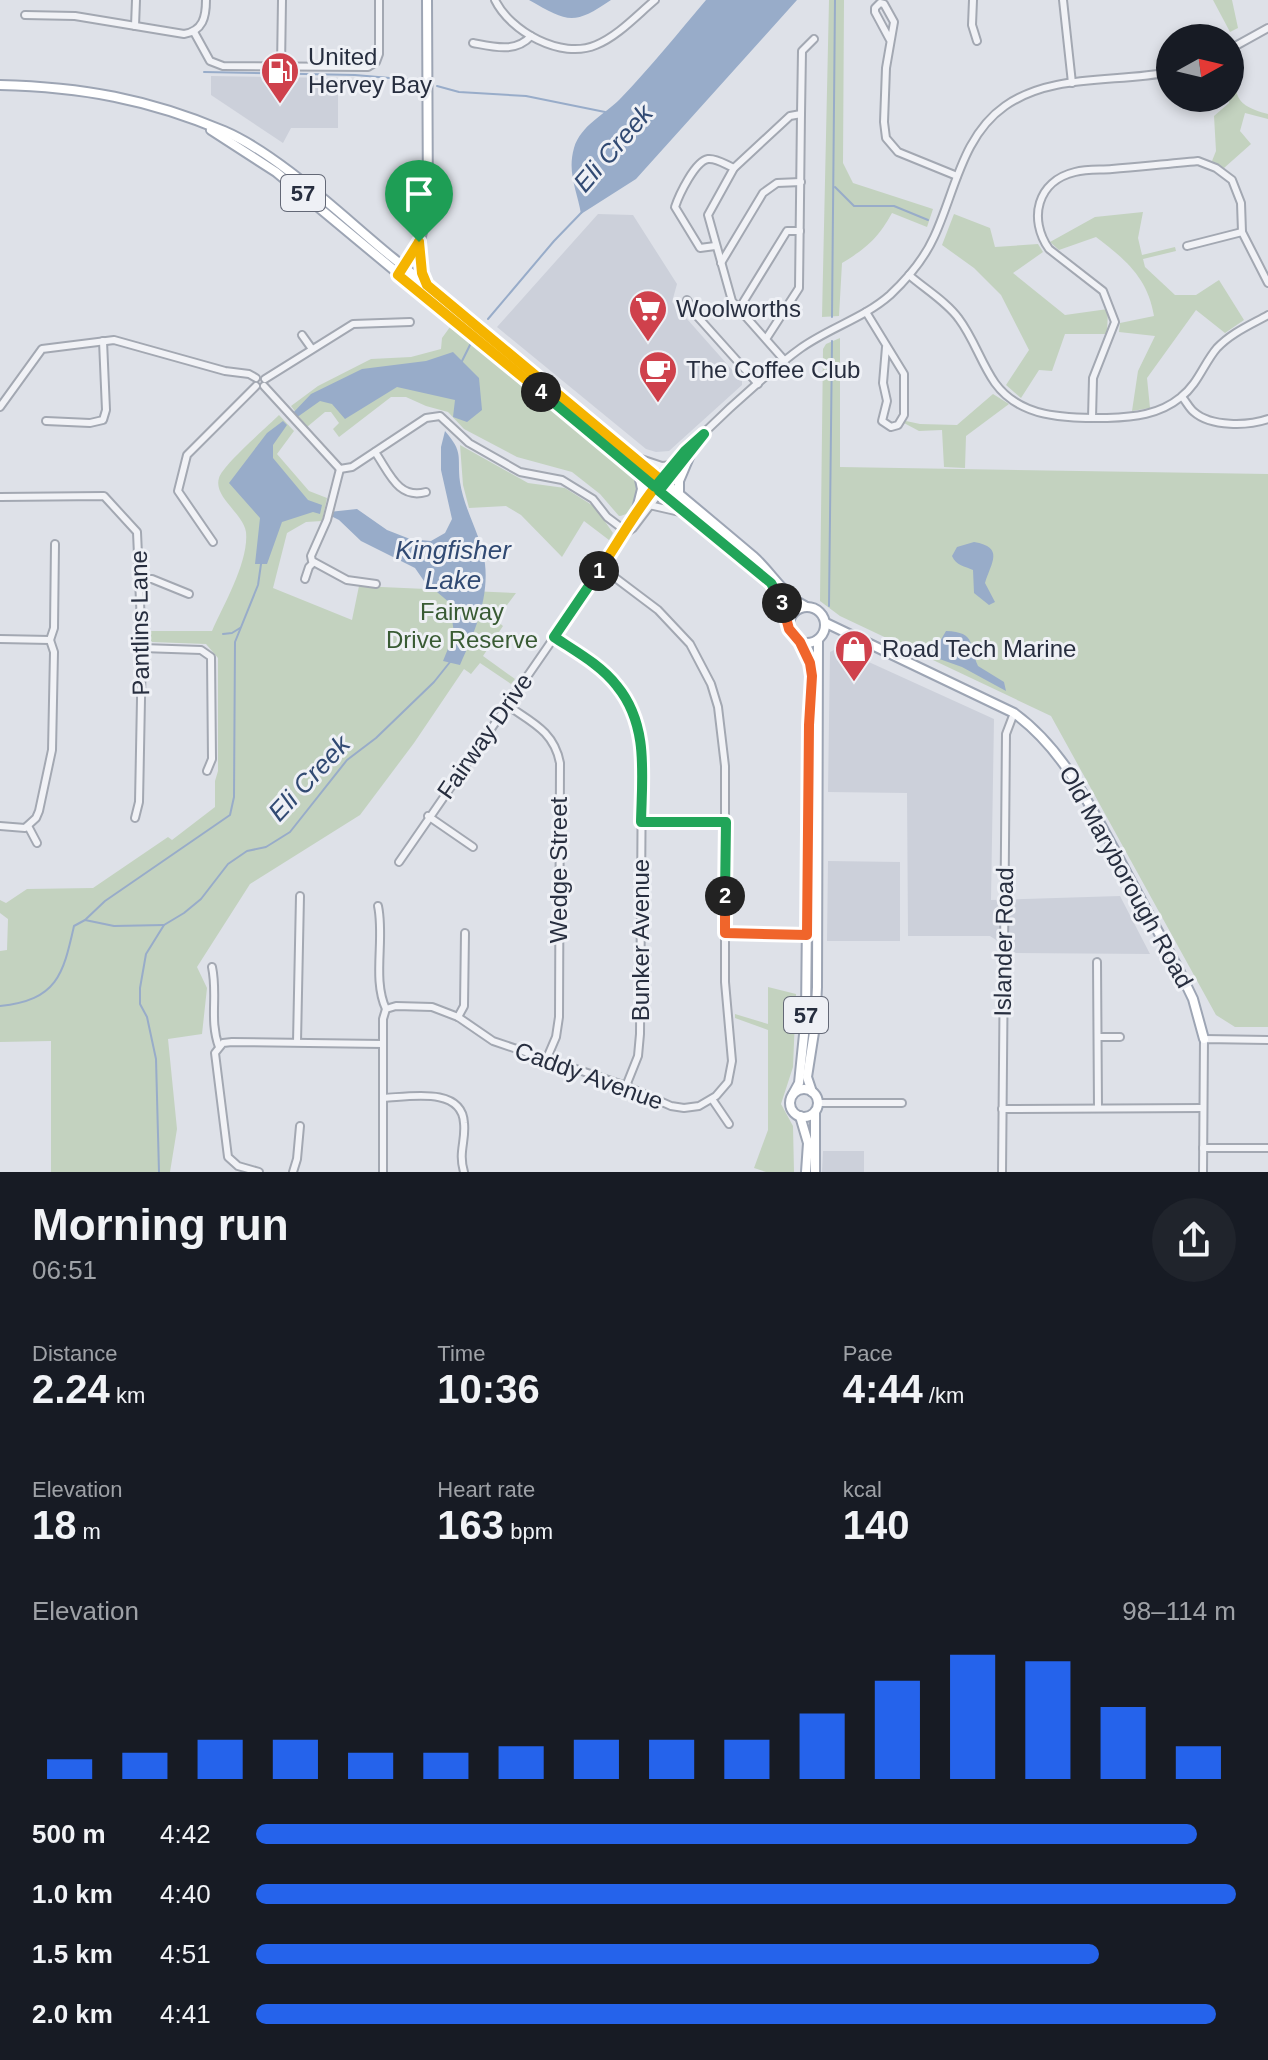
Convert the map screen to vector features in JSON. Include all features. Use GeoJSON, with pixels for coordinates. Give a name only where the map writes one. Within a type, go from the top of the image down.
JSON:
{"type":"FeatureCollection","features":[{"type":"Feature","properties":{"kind":"main road"},"geometry":{"type":"LineString","coordinates":[[400,271],[419,242],[428,209],[427,0]]}},
{"type":"Feature","properties":{"kind":"main road","name":"57"},"geometry":{"type":"LineString","coordinates":[[0,85],[86,90],[130,98],[226,131],[281,166],[638,473],[679,494],[771,572],[795,601],[822,613],[826,623],[825,631],[818,640],[812,934],[799,1083],[793,1094]]}},
{"type":"Feature","properties":{"kind":"main road"},"geometry":{"type":"LineString","coordinates":[[419,242],[422,273],[427,285]]}},
{"type":"Feature","properties":{"kind":"main road","name":"57"},"geometry":{"type":"LineString","coordinates":[[400,271],[427,285],[635,457],[684,513],[771,583],[789,621],[789,629],[800,642],[810,663],[815,1026],[807,1077],[816,1107],[815,1172]]}},
{"type":"Feature","properties":{"kind":"main road"},"geometry":{"type":"LineString","coordinates":[[679,494],[679,481],[690,455]]}},
{"type":"Feature","properties":{"kind":"main road"},"geometry":{"type":"LineString","coordinates":[[636,513],[642,489],[638,473]]}},
{"type":"Feature","properties":{"kind":"main road"},"geometry":{"type":"LineString","coordinates":[[789,621],[795,610],[805,606]]}},
{"type":"Feature","properties":{"kind":"main road","name":"Old Maryborough Road"},"geometry":{"type":"LineString","coordinates":[[826,623],[1014,713],[1042,735],[1057,752],[1085,796],[1186,984],[1204,1039]]}},
{"type":"Feature","properties":{"kind":"main road"},"geometry":{"type":"LineString","coordinates":[[800,642],[818,640]]}},
{"type":"Feature","properties":{"kind":"main road"},"geometry":{"type":"LineString","coordinates":[[806,1172],[808,1143],[800,1116],[791,1108],[790,1099],[802,1089],[812,1092]]}},
{"type":"Feature","properties":{"kind":"main road"},"geometry":{"type":"LineString","coordinates":[[800,1116],[810,1116],[816,1107]]}},
{"type":"Feature","properties":{"kind":"street"},"geometry":{"type":"LineString","coordinates":[[135,26],[136,0]]}},
{"type":"Feature","properties":{"kind":"street"},"geometry":{"type":"LineString","coordinates":[[194,32],[206,16],[206,0]]}},
{"type":"Feature","properties":{"kind":"street"},"geometry":{"type":"LineString","coordinates":[[281,67],[282,0]]}},
{"type":"Feature","properties":{"kind":"street"},"geometry":{"type":"LineString","coordinates":[[194,32],[210,61],[223,66],[368,67],[376,62],[379,54],[379,0]]}},
{"type":"Feature","properties":{"kind":"street"},"geometry":{"type":"LineString","coordinates":[[495,0],[513,24],[531,36],[571,49],[594,46],[655,0]]}},
{"type":"Feature","properties":{"kind":"street"},"geometry":{"type":"LineString","coordinates":[[972,0],[972,25],[977,41]]}},
{"type":"Feature","properties":{"kind":"street"},"geometry":{"type":"LineString","coordinates":[[1063,0],[1072,83]]}},
{"type":"Feature","properties":{"kind":"street"},"geometry":{"type":"LineString","coordinates":[[890,40],[875,12],[880,3],[884,4],[894,22],[884,122],[886,138],[898,152],[957,176]]}},
{"type":"Feature","properties":{"kind":"street"},"geometry":{"type":"LineString","coordinates":[[25,15],[75,16],[166,32],[194,32]]}},
{"type":"Feature","properties":{"kind":"street"},"geometry":{"type":"LineString","coordinates":[[1244,41],[1268,28]]}},
{"type":"Feature","properties":{"kind":"street"},"geometry":{"type":"LineString","coordinates":[[473,43],[517,47],[531,36]]}},
{"type":"Feature","properties":{"kind":"street"},"geometry":{"type":"LineString","coordinates":[[766,339],[799,288],[802,51],[814,39]]}},
{"type":"Feature","properties":{"kind":"street"},"geometry":{"type":"LineString","coordinates":[[660,485],[672,465],[785,361],[803,347],[866,312],[889,296],[909,275],[933,240],[957,176],[977,136],[1003,107],[1046,86],[1156,74]]}},
{"type":"Feature","properties":{"kind":"street"},"geometry":{"type":"LineString","coordinates":[[785,361],[732,301],[708,215],[734,168],[790,116],[801,114]]}},
{"type":"Feature","properties":{"kind":"street"},"geometry":{"type":"LineString","coordinates":[[715,246],[700,248],[675,207],[699,163],[707,159],[716,160],[734,168]]}},
{"type":"Feature","properties":{"kind":"street"},"geometry":{"type":"LineString","coordinates":[[1092,418],[1093,378],[1115,322],[1103,291],[1043,241],[1036,217],[1039,199],[1054,184],[1073,172],[1198,161],[1216,168],[1232,180],[1241,203],[1242,232],[1268,283]]}},
{"type":"Feature","properties":{"kind":"street"},"geometry":{"type":"LineString","coordinates":[[721,263],[763,193],[777,183],[801,182]]}},
{"type":"Feature","properties":{"kind":"street"},"geometry":{"type":"LineString","coordinates":[[739,309],[787,231],[800,231]]}},
{"type":"Feature","properties":{"kind":"street"},"geometry":{"type":"LineString","coordinates":[[1187,246],[1242,232]]}},
{"type":"Feature","properties":{"kind":"street"},"geometry":{"type":"LineString","coordinates":[[909,275],[956,315],[972,337],[996,384],[1016,402],[1041,414],[1092,418],[1140,416],[1160,411],[1182,397],[1198,379],[1216,350],[1232,335],[1268,315]]}},
{"type":"Feature","properties":{"kind":"street"},"geometry":{"type":"LineString","coordinates":[[687,300],[697,316],[758,384]]}},
{"type":"Feature","properties":{"kind":"street"},"geometry":{"type":"LineString","coordinates":[[866,312],[904,374],[904,415],[898,425],[891,427],[885,425],[881,417],[887,401],[883,383],[886,347]]}},
{"type":"Feature","properties":{"kind":"street"},"geometry":{"type":"LineString","coordinates":[[213,542],[178,491],[185,459],[260,382],[353,324],[410,322]]}},
{"type":"Feature","properties":{"kind":"street"},"geometry":{"type":"LineString","coordinates":[[302,335],[312,349]]}},
{"type":"Feature","properties":{"kind":"street"},"geometry":{"type":"LineString","coordinates":[[0,406],[42,349],[114,340],[217,369],[249,374],[260,382],[340,469]]}},
{"type":"Feature","properties":{"kind":"street"},"geometry":{"type":"LineString","coordinates":[[46,421],[90,423],[103,420],[106,410],[103,341]]}},
{"type":"Feature","properties":{"kind":"street"},"geometry":{"type":"LineString","coordinates":[[1182,397],[1194,412],[1209,420],[1234,424],[1268,419]]}},
{"type":"Feature","properties":{"kind":"street"},"geometry":{"type":"LineString","coordinates":[[340,469],[352,467],[426,418],[440,416],[469,443],[520,472],[562,480],[593,499],[607,517],[627,532]]}},
{"type":"Feature","properties":{"kind":"street"},"geometry":{"type":"LineString","coordinates":[[660,485],[690,455],[704,434]]}},
{"type":"Feature","properties":{"kind":"street"},"geometry":{"type":"LineString","coordinates":[[375,452],[400,489],[410,494],[426,492]]}},
{"type":"Feature","properties":{"kind":"street"},"geometry":{"type":"LineString","coordinates":[[635,457],[662,466],[672,465]]}},
{"type":"Feature","properties":{"kind":"street"},"geometry":{"type":"LineString","coordinates":[[340,469],[327,520],[311,556],[313,563],[347,580],[376,584]]}},
{"type":"Feature","properties":{"kind":"street","name":"Fairway Drive"},"geometry":{"type":"LineString","coordinates":[[627,532],[633,528],[660,485]]}},
{"type":"Feature","properties":{"kind":"street","name":"Fairway Drive"},"geometry":{"type":"LineString","coordinates":[[399,862],[627,532],[636,513],[660,485]]}},
{"type":"Feature","properties":{"kind":"street","name":"Pantlins Lane"},"geometry":{"type":"LineString","coordinates":[[0,497],[104,496],[137,532],[142,648],[139,802],[135,818]]}},
{"type":"Feature","properties":{"kind":"street"},"geometry":{"type":"LineString","coordinates":[[649,505],[684,513]]}},
{"type":"Feature","properties":{"kind":"street"},"geometry":{"type":"LineString","coordinates":[[198,541],[207,534]]}},
{"type":"Feature","properties":{"kind":"street"},"geometry":{"type":"LineString","coordinates":[[0,826],[28,826],[39,811],[52,750],[54,652],[50,640],[54,628],[55,544]]}},
{"type":"Feature","properties":{"kind":"street"},"geometry":{"type":"LineString","coordinates":[[305,579],[313,563]]}},
{"type":"Feature","properties":{"kind":"street"},"geometry":{"type":"LineString","coordinates":[[601,567],[658,610],[690,644],[711,684],[718,707],[726,822],[725,982],[732,1069],[728,1082],[712,1099],[729,1124]]}},
{"type":"Feature","properties":{"kind":"street"},"geometry":{"type":"LineString","coordinates":[[139,579],[161,581],[189,594]]}},
{"type":"Feature","properties":{"kind":"street","name":"Bunker Avenue"},"geometry":{"type":"LineString","coordinates":[[554,637],[617,685],[632,709],[640,732],[640,1034],[638,1056],[626,1086]]}},
{"type":"Feature","properties":{"kind":"street"},"geometry":{"type":"LineString","coordinates":[[0,639],[50,640]]}},
{"type":"Feature","properties":{"kind":"street"},"geometry":{"type":"LineString","coordinates":[[142,648],[201,650],[211,657],[212,759],[207,771]]}},
{"type":"Feature","properties":{"kind":"street","name":"Wedge Street"},"geometry":{"type":"LineString","coordinates":[[507,705],[548,734],[557,747],[560,763],[559,1017],[556,1037],[547,1058]]}},
{"type":"Feature","properties":{"kind":"street","name":"Islander Road"},"geometry":{"type":"LineString","coordinates":[[1002,1172],[1006,734],[1014,713]]}},
{"type":"Feature","properties":{"kind":"street"},"geometry":{"type":"LineString","coordinates":[[428,816],[473,847]]}},
{"type":"Feature","properties":{"kind":"street"},"geometry":{"type":"LineString","coordinates":[[641,822],[726,822]]}},
{"type":"Feature","properties":{"kind":"street"},"geometry":{"type":"LineString","coordinates":[[28,826],[37,843]]}},
{"type":"Feature","properties":{"kind":"street"},"geometry":{"type":"LineString","coordinates":[[297,1042],[300,896]]}},
{"type":"Feature","properties":{"kind":"street"},"geometry":{"type":"LineString","coordinates":[[378,906],[382,923],[381,997],[386,1009],[383,1019],[383,1172]]}},
{"type":"Feature","properties":{"kind":"street"},"geometry":{"type":"LineString","coordinates":[[458,1017],[464,1006],[465,933]]}},
{"type":"Feature","properties":{"kind":"street"},"geometry":{"type":"LineString","coordinates":[[725,933],[812,934]]}},
{"type":"Feature","properties":{"kind":"street"},"geometry":{"type":"LineString","coordinates":[[1097,962],[1098,1108]]}},
{"type":"Feature","properties":{"kind":"street"},"geometry":{"type":"LineString","coordinates":[[212,967],[216,986],[212,1027],[219,1047]]}},
{"type":"Feature","properties":{"kind":"street","name":"Caddy Avenue"},"geometry":{"type":"LineString","coordinates":[[386,1009],[396,1006],[432,1007],[458,1017],[493,1041],[626,1086],[671,1106],[699,1106],[712,1099]]}},
{"type":"Feature","properties":{"kind":"street"},"geometry":{"type":"LineString","coordinates":[[1098,1037],[1120,1037]]}},
{"type":"Feature","properties":{"kind":"street"},"geometry":{"type":"LineString","coordinates":[[1204,1039],[1268,1040]]}},
{"type":"Feature","properties":{"kind":"street","name":"Old Maryborough Road"},"geometry":{"type":"LineString","coordinates":[[1203,1172],[1204,1039]]}},
{"type":"Feature","properties":{"kind":"street"},"geometry":{"type":"LineString","coordinates":[[259,1172],[238,1166],[228,1157],[215,1053],[219,1047],[232,1042],[383,1044]]}},
{"type":"Feature","properties":{"kind":"street"},"geometry":{"type":"LineString","coordinates":[[384,1098],[441,1097],[453,1102],[461,1110],[465,1123],[460,1160],[464,1172]]}},
{"type":"Feature","properties":{"kind":"street"},"geometry":{"type":"LineString","coordinates":[[816,1107],[902,1103]]}},
{"type":"Feature","properties":{"kind":"street"},"geometry":{"type":"LineString","coordinates":[[1002,1109],[1203,1108]]}},
{"type":"Feature","properties":{"kind":"street"},"geometry":{"type":"LineString","coordinates":[[293,1172],[300,1126]]}},
{"type":"Feature","properties":{"kind":"street"},"geometry":{"type":"LineString","coordinates":[[1203,1148],[1268,1148]]}},
{"type":"Feature","properties":{"kind":"shaded area","name":"United Hervey Bay"},"geometry":{"type":"Polygon","coordinates":[[[211,76],[338,78],[338,128],[291,128],[283,143],[211,95],[211,76]]]}},
{"type":"Feature","properties":{"kind":"shaded area"},"geometry":{"type":"Polygon","coordinates":[[[598,214],[633,215],[677,284],[672,302],[742,381],[742,385],[669,451],[646,449],[497,327],[598,214]]]}},
{"type":"Feature","properties":{"kind":"shaded area"},"geometry":{"type":"Polygon","coordinates":[[[838,648],[994,719],[991,900],[1120,896],[1150,954],[1016,953],[990,936],[908,936],[907,793],[828,792],[830,652],[838,648]]]}},
{"type":"Feature","properties":{"kind":"shaded area"},"geometry":{"type":"Polygon","coordinates":[[[828,861],[900,862],[900,941],[827,941],[828,861]]]}},
{"type":"Feature","properties":{"kind":"shaded area"},"geometry":{"type":"Polygon","coordinates":[[[823,1151],[864,1151],[864,1172],[822,1172],[823,1151]]]}},
{"type":"Feature","properties":{"kind":"green space"},"geometry":{"type":"Polygon","coordinates":[[[829,0],[844,0],[843,163],[853,183],[933,209],[927,227],[892,213],[871,242],[842,263],[839,316],[822,317],[829,0]]]}},
{"type":"Feature","properties":{"kind":"green space"},"geometry":{"type":"Polygon","coordinates":[[[1213,0],[1232,0],[1237,24],[1226,24],[1213,0]]]}},
{"type":"Feature","properties":{"kind":"green space"},"geometry":{"type":"Polygon","coordinates":[[[1244,104],[1268,114],[1268,119],[1245,113],[1240,131],[1251,144],[1224,168],[1212,161],[1216,151],[1214,116],[1219,112],[1244,112],[1244,104]]]}},
{"type":"Feature","properties":{"kind":"green space"},"geometry":{"type":"Polygon","coordinates":[[[1143,212],[1138,238],[1142,255],[1175,247],[1176,251],[1143,259],[1145,267],[1175,295],[1196,295],[1219,280],[1244,320],[1225,333],[1196,310],[1147,378],[1150,408],[1132,411],[1138,371],[1155,336],[1119,332],[1120,323],[1154,316],[1141,280],[1126,262],[1096,237],[1059,250],[1050,242],[1095,217],[1143,212]]]}},
{"type":"Feature","properties":{"kind":"green space"},"geometry":{"type":"Polygon","coordinates":[[[954,214],[990,228],[995,247],[1038,244],[1043,252],[1013,273],[1065,315],[1108,309],[1107,334],[1065,334],[1052,371],[1039,370],[1021,398],[1006,385],[1029,350],[1001,295],[974,268],[942,245],[954,214]]]}},
{"type":"Feature","properties":{"kind":"green space"},"geometry":{"type":"Polygon","coordinates":[[[450,327],[632,474],[638,493],[631,511],[619,516],[600,494],[572,472],[517,457],[464,429],[448,412],[406,397],[391,397],[339,437],[333,429],[339,423],[331,412],[325,412],[307,427],[291,406],[318,386],[371,359],[411,357],[441,349],[442,338],[450,327]]]}},
{"type":"Feature","properties":{"kind":"green space"},"geometry":{"type":"Polygon","coordinates":[[[840,338],[840,467],[1268,474],[1268,1027],[1235,1027],[1216,1015],[1051,716],[840,616],[820,601],[823,349],[826,344],[840,338]]]}},
{"type":"Feature","properties":{"kind":"green space"},"geometry":{"type":"Polygon","coordinates":[[[993,394],[1009,404],[966,436],[965,468],[944,467],[942,430],[919,431],[904,423],[957,425],[993,394]]]}},
{"type":"Feature","properties":{"kind":"green space","name":"Fairway Drive Reserve"},"geometry":{"type":"Polygon","coordinates":[[[279,415],[294,431],[277,454],[309,491],[327,498],[322,521],[306,522],[287,533],[273,588],[352,620],[359,586],[516,593],[496,620],[503,626],[483,656],[515,679],[511,684],[480,663],[471,674],[464,669],[360,815],[250,884],[197,967],[207,988],[202,1034],[168,1039],[177,1129],[170,1172],[51,1172],[51,1041],[0,1042],[0,951],[7,950],[8,919],[0,913],[0,900],[6,903],[27,889],[93,888],[168,837],[172,840],[215,807],[218,658],[206,644],[152,642],[148,631],[212,631],[235,582],[246,543],[244,525],[220,492],[219,478],[279,415]]]}},
{"type":"Feature","properties":{"kind":"green space"},"geometry":{"type":"Polygon","coordinates":[[[460,445],[528,483],[565,488],[595,507],[613,533],[609,540],[584,521],[562,557],[521,515],[506,506],[469,508],[463,485],[460,445]]]}},
{"type":"Feature","properties":{"kind":"green space"},"geometry":{"type":"Polygon","coordinates":[[[768,987],[796,994],[793,1067],[781,1104],[793,1126],[794,1172],[766,1172],[754,1168],[768,1130],[768,1030],[735,1018],[735,1014],[768,1024],[768,987]]]}},
{"type":"Feature","properties":{"kind":"water"},"geometry":{"type":"Polygon","coordinates":[[[529,0],[611,0],[588,14],[570,18],[529,0]]]}},
{"type":"Feature","properties":{"kind":"water"},"geometry":{"type":"Polygon","coordinates":[[[706,0],[797,0],[636,179],[581,214],[572,165],[577,140],[631,87],[706,0]]]}},
{"type":"Feature","properties":{"kind":"water"},"geometry":{"type":"Polygon","coordinates":[[[453,352],[479,378],[482,410],[467,422],[453,417],[455,400],[397,387],[345,419],[332,404],[320,401],[296,418],[292,414],[311,394],[362,369],[426,361],[453,352]]]}},
{"type":"Feature","properties":{"kind":"water"},"geometry":{"type":"Polygon","coordinates":[[[283,421],[287,425],[273,445],[273,458],[308,500],[322,505],[320,514],[313,512],[282,522],[267,564],[255,564],[260,518],[229,483],[267,433],[283,421]]]}},
{"type":"Feature","properties":{"kind":"water","name":"Kingfisher Lake"},"geometry":{"type":"Polygon","coordinates":[[[445,431],[457,450],[462,492],[480,544],[486,577],[483,603],[460,665],[443,661],[454,634],[450,603],[424,581],[415,568],[361,541],[339,520],[329,515],[329,512],[357,509],[387,530],[410,539],[431,541],[445,533],[452,519],[441,470],[445,431]]]}},
{"type":"Feature","properties":{"kind":"water"},"geometry":{"type":"Polygon","coordinates":[[[974,542],[984,544],[993,552],[985,583],[995,602],[989,605],[974,593],[973,570],[958,564],[952,556],[957,547],[974,542]]]}},
{"type":"Feature","properties":{"kind":"water"},"geometry":{"type":"Polygon","coordinates":[[[946,631],[967,637],[978,666],[1004,682],[1006,691],[962,667],[931,656],[930,650],[946,631]]]}},
{"type":"Feature","properties":{"kind":"waterway"},"geometry":{"type":"LineString","coordinates":[[832,317],[835,0]]}},
{"type":"Feature","properties":{"kind":"waterway"},"geometry":{"type":"LineString","coordinates":[[204,72],[355,75],[413,80]]}},
{"type":"Feature","properties":{"kind":"waterway"},"geometry":{"type":"LineString","coordinates":[[437,86],[459,92],[526,96],[605,112]]}},
{"type":"Feature","properties":{"kind":"waterway"},"geometry":{"type":"LineString","coordinates":[[835,187],[854,206],[894,206],[928,220]]}},
{"type":"Feature","properties":{"kind":"waterway","name":"Eli Creek"},"geometry":{"type":"LineString","coordinates":[[488,319],[582,212]]}},
{"type":"Feature","properties":{"kind":"waterway","name":"Eli Creek"},"geometry":{"type":"LineString","coordinates":[[462,361],[472,341]]}},
{"type":"Feature","properties":{"kind":"waterway"},"geometry":{"type":"LineString","coordinates":[[829,606],[832,341]]}},
{"type":"Feature","properties":{"kind":"waterway"},"geometry":{"type":"LineString","coordinates":[[85,920],[105,901],[230,815],[234,797],[235,642],[258,585],[261,564]]}},
{"type":"Feature","properties":{"kind":"waterway"},"geometry":{"type":"LineString","coordinates":[[223,634],[240,628]]}},
{"type":"Feature","properties":{"kind":"waterway","name":"Eli Creek"},"geometry":{"type":"LineString","coordinates":[[159,1172],[156,1059],[147,1017],[140,1004],[146,954],[164,925],[201,899],[228,864],[247,851],[266,847],[290,832],[347,760],[376,738],[434,682],[450,662]]}},
{"type":"Feature","properties":{"kind":"waterway"},"geometry":{"type":"LineString","coordinates":[[0,1006],[19,1003],[46,991],[61,971],[74,926],[85,920],[114,926],[164,925]]}},
{"type":"Feature","properties":{"kind":"place","name":"United Hervey Bay"},"geometry":{"type":"Point","coordinates":[280,105]}},
{"type":"Feature","properties":{"kind":"place","name":"Woolworths"},"geometry":{"type":"Point","coordinates":[648,343]}},
{"type":"Feature","properties":{"kind":"place","name":"The Coffee Club"},"geometry":{"type":"Point","coordinates":[658,404]}},
{"type":"Feature","properties":{"kind":"place","name":"Road Tech Marine"},"geometry":{"type":"Point","coordinates":[854,683]}},
{"type":"Feature","properties":{"kind":"route"},"geometry":{"type":"LineString","coordinates":[[419,242],[398,275],[655,487],[661,480],[665,474],[685,451],[704,434],[659,491],[771,583],[785,608],[789,629],[800,642],[810,663],[807,935],[725,933],[726,822],[641,822],[640,732],[632,709],[617,685],[554,637],[627,532],[628,524],[661,480],[427,285],[422,273],[419,242]]}}]}
